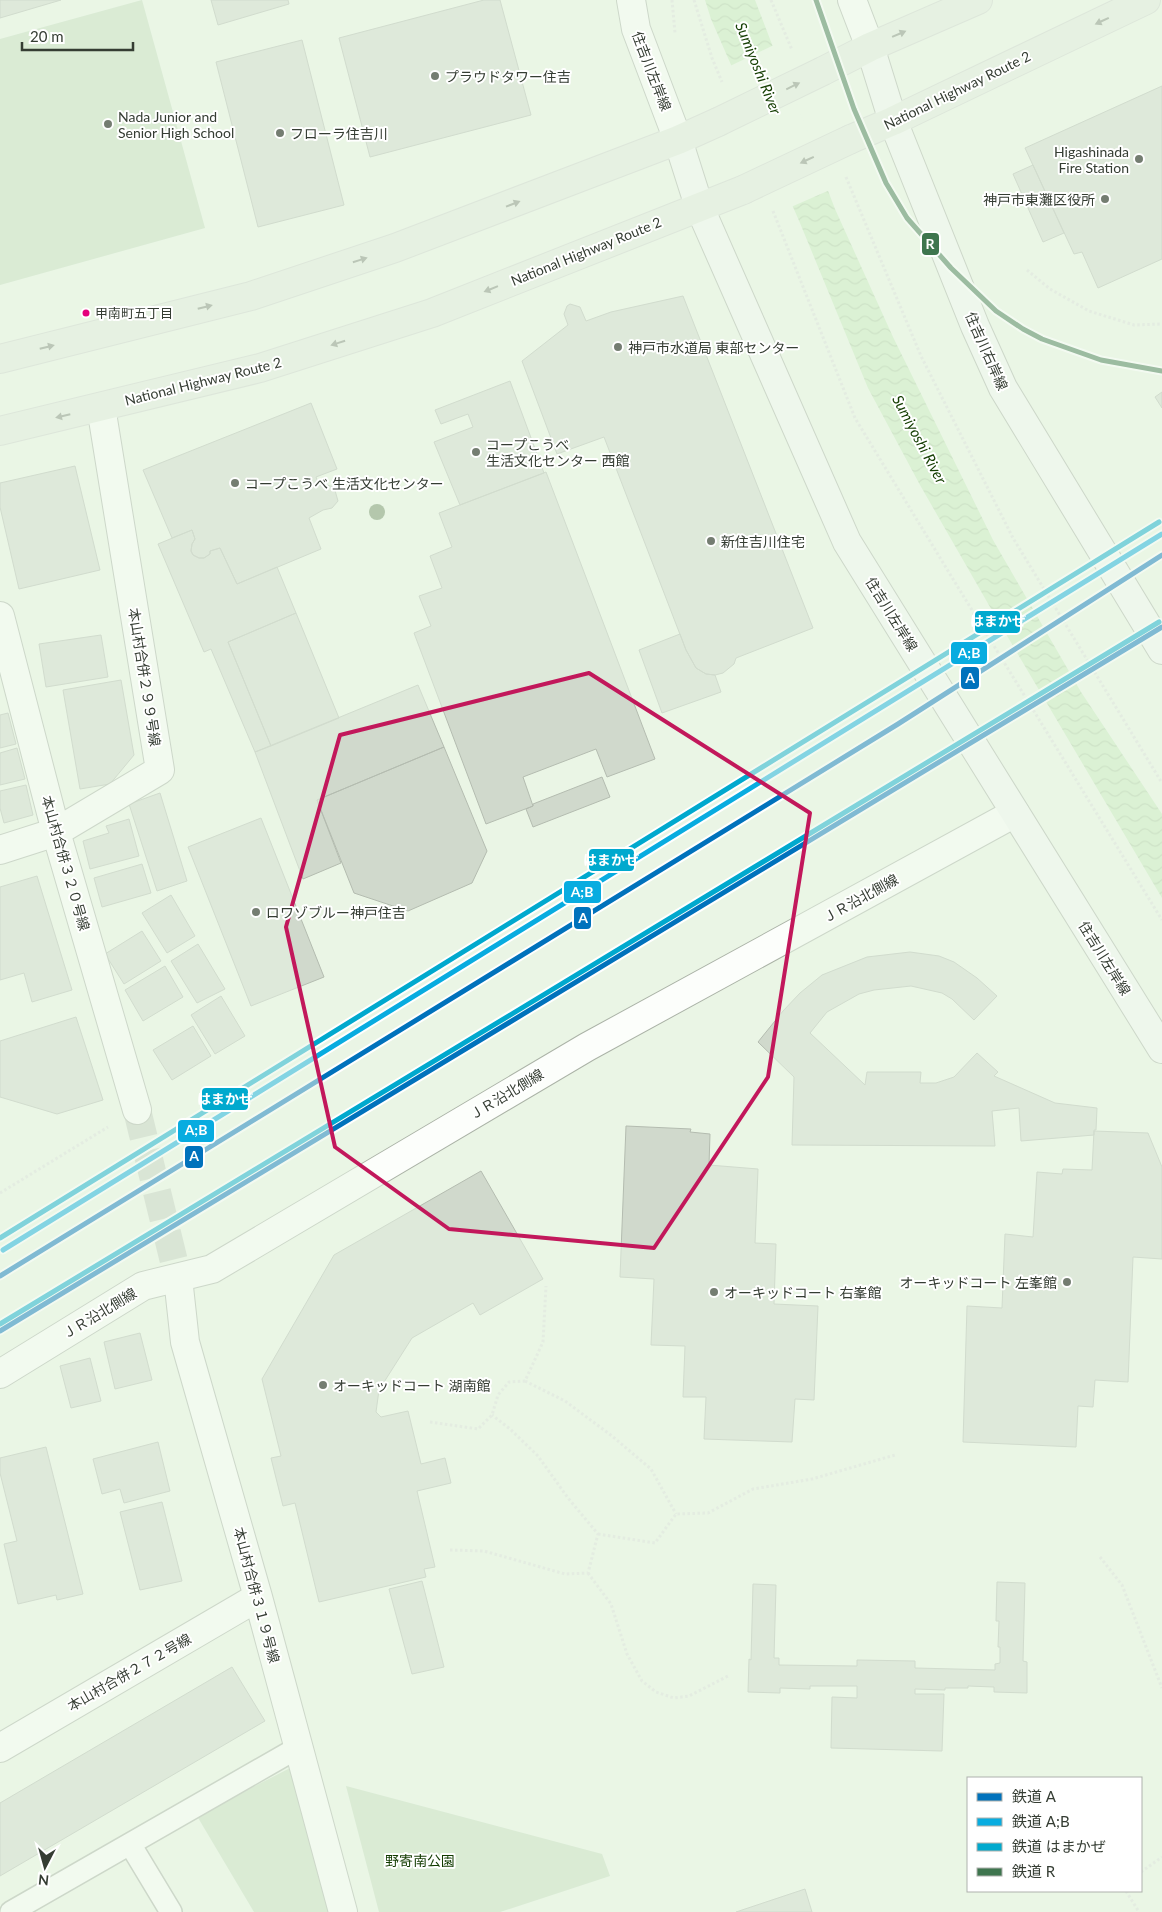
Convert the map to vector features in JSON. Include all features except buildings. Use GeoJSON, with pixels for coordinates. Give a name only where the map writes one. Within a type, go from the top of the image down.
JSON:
{"type":"FeatureCollection","features":[{"type":"Feature","properties":{"kind":"highway"},"geometry":{"type":"LineString","coordinates":[[0,359],[251,296],[395,248],[678,140],[824,71],[870,47],[978,0]]}},
{"type":"Feature","properties":{"kind":"highway","name":"National Highway Route 2"},"geometry":{"type":"LineString","coordinates":[[0,431],[260,368],[432,313],[743,190],[893,122],[1146,0]]}},
{"type":"Feature","properties":{"kind":"street","name":"住吉川左岸線"},"geometry":{"type":"LineString","coordinates":[[631,0],[636,28],[678,140],[699,206],[848,542],[1015,814],[1159,1036]]}},
{"type":"Feature","properties":{"kind":"street","name":"住吉川右岸線"},"geometry":{"type":"LineString","coordinates":[[852,0],[870,47],[893,122],[975,326],[1003,388],[1162,650]]}},
{"type":"Feature","properties":{"kind":"street","name":"本山村合併２９９号線"},"geometry":{"type":"LineString","coordinates":[[0,850],[56,832],[160,770],[101,407]]}},
{"type":"Feature","properties":{"kind":"street","name":"本山村合併３２０号線"},"geometry":{"type":"LineString","coordinates":[[0,616],[56,832],[137,1110]]}},
{"type":"Feature","properties":{"kind":"street","name":"ＪＲ沿北側線"},"geometry":{"type":"LineString","coordinates":[[0,1374],[143,1286],[212,1269],[587,1047],[1015,814]]}},
{"type":"Feature","properties":{"kind":"street","name":"本山村合併３１９号線"},"geometry":{"type":"LineString","coordinates":[[178,1278],[185,1342],[258,1597],[343,1912]]}},
{"type":"Feature","properties":{"kind":"street","name":"本山村合併２７２号線"},"geometry":{"type":"LineString","coordinates":[[0,1748],[258,1597]]}},
{"type":"Feature","properties":{"kind":"lane"},"geometry":{"type":"LineString","coordinates":[[11,1912],[299,1747]]}},
{"type":"Feature","properties":{"kind":"lane"},"geometry":{"type":"LineString","coordinates":[[130,1844],[171,1912]]}},
{"type":"Feature","properties":{"kind":"path"},"geometry":{"type":"LineString","coordinates":[[672,0],[675,35]]}},
{"type":"Feature","properties":{"kind":"path"},"geometry":{"type":"LineString","coordinates":[[694,0],[723,86]]}},
{"type":"Feature","properties":{"kind":"path"},"geometry":{"type":"LineString","coordinates":[[771,0],[794,55]]}},
{"type":"Feature","properties":{"kind":"path"},"geometry":{"type":"LineString","coordinates":[[844,174],[922,356],[1013,538],[1162,783]]}},
{"type":"Feature","properties":{"kind":"path"},"geometry":{"type":"LineString","coordinates":[[771,206],[855,418],[1162,920]]}},
{"type":"Feature","properties":{"kind":"path"},"geometry":{"type":"LineString","coordinates":[[1027,270],[1050,289],[1089,311],[1134,325],[1162,324]]}},
{"type":"Feature","properties":{"kind":"path"},"geometry":{"type":"LineString","coordinates":[[0,1193],[137,1110]]}},
{"type":"Feature","properties":{"kind":"path"},"geometry":{"type":"LineString","coordinates":[[525,1381],[543,1342],[546,1286]]}},
{"type":"Feature","properties":{"kind":"path"},"geometry":{"type":"LineString","coordinates":[[430,1422],[478,1429],[492,1414],[498,1395],[509,1382],[525,1381],[566,1401],[651,1469],[676,1514]]}},
{"type":"Feature","properties":{"kind":"path"},"geometry":{"type":"LineString","coordinates":[[492,1414],[538,1456],[568,1498],[598,1534],[655,1543],[676,1514]]}},
{"type":"Feature","properties":{"kind":"path"},"geometry":{"type":"LineString","coordinates":[[676,1514],[708,1513],[753,1489],[812,1479],[895,1455]]}},
{"type":"Feature","properties":{"kind":"path"},"geometry":{"type":"LineString","coordinates":[[588,1573],[598,1534]]}},
{"type":"Feature","properties":{"kind":"path"},"geometry":{"type":"LineString","coordinates":[[450,1550],[484,1551],[565,1574],[588,1573]]}},
{"type":"Feature","properties":{"kind":"path"},"geometry":{"type":"LineString","coordinates":[[1100,1557],[1122,1585],[1162,1688]]}},
{"type":"Feature","properties":{"kind":"path"},"geometry":{"type":"LineString","coordinates":[[588,1573],[611,1604],[627,1654],[642,1681],[656,1692],[674,1698],[689,1696],[730,1675]]}},
{"type":"Feature","properties":{"kind":"path"},"geometry":{"type":"LineString","coordinates":[[1142,1871],[1162,1857]]}},
{"type":"Feature","properties":{"kind":"path"},"geometry":{"type":"LineString","coordinates":[[1127,1892],[1139,1912]]}},
{"type":"Feature","properties":{"kind":"highlighted area"},"geometry":{"type":"Polygon","coordinates":[[[589,673],[810,813],[768,1077],[654,1248],[449,1229],[335,1147],[286,927],[340,735],[589,673]]]}},
{"type":"Feature","properties":{"kind":"green space","name":"Nada Junior and Senior High School"},"geometry":{"type":"Polygon","coordinates":[[[142,0],[205,228],[0,285],[0,39],[142,0]]]}},
{"type":"Feature","properties":{"kind":"green space"},"geometry":{"type":"Polygon","coordinates":[[[292,1767],[328,1912],[254,1912],[197,1816],[292,1767]]]}},
{"type":"Feature","properties":{"kind":"green space","name":"野寄南公園"},"geometry":{"type":"Polygon","coordinates":[[[346,1786],[602,1854],[610,1876],[500,1912],[379,1912],[346,1786]]]}},
{"type":"Feature","properties":{"kind":"water","name":"Sumiyoshi River"},"geometry":{"type":"Polygon","coordinates":[[[705,0],[755,0],[835,209],[893,337],[993,540],[1081,692],[1162,814],[1162,898],[990,607],[920,485],[868,388],[800,223],[711,19],[705,0]]]}},
{"type":"Feature","properties":{"kind":"pier"},"geometry":{"type":"Polygon","coordinates":[[[774,45],[830,190],[791,207],[730,66],[774,45]]]}},
{"type":"Feature","properties":{"kind":"tunnel"},"geometry":{"type":"LineString","coordinates":[[137,1110],[178,1278]]}},
{"type":"Feature","properties":{"kind":"rail line","name":"R"},"geometry":{"type":"LineString","coordinates":[[816,0],[854,109],[886,183],[907,218],[951,268],[996,311],[1042,339],[1101,360],[1162,371]]}},
{"type":"Feature","properties":{"kind":"rail line","name":"はまかぜ"},"geometry":{"type":"LineString","coordinates":[[0,1238],[1159,522]]}},
{"type":"Feature","properties":{"kind":"rail line","name":"A;B"},"geometry":{"type":"LineString","coordinates":[[3,1250],[1162,534]]}},
{"type":"Feature","properties":{"kind":"rail line","name":"A"},"geometry":{"type":"LineString","coordinates":[[0,1276],[898,724],[1162,555]]}},
{"type":"Feature","properties":{"kind":"rail line","name":"はまかぜ"},"geometry":{"type":"LineString","coordinates":[[0,1324],[1159,622]]}},
{"type":"Feature","properties":{"kind":"rail line","name":"A"},"geometry":{"type":"LineString","coordinates":[[0,1331],[1162,627]]}},
{"type":"Feature","properties":{"kind":"place","name":"プラウドタワー住吉"},"geometry":{"type":"Point","coordinates":[435,76]}},
{"type":"Feature","properties":{"kind":"place","name":"Nada Junior and Senior High School"},"geometry":{"type":"Point","coordinates":[108,124]}},
{"type":"Feature","properties":{"kind":"place","name":"フローラ住吉川"},"geometry":{"type":"Point","coordinates":[280,133]}},
{"type":"Feature","properties":{"kind":"place","name":"Higashinada Fire Station"},"geometry":{"type":"Point","coordinates":[1139,159]}},
{"type":"Feature","properties":{"kind":"place","name":"神戸市東灘区役所"},"geometry":{"type":"Point","coordinates":[1105,199]}},
{"type":"Feature","properties":{"kind":"place","name":"甲南町五丁目"},"geometry":{"type":"Point","coordinates":[86,313]}},
{"type":"Feature","properties":{"kind":"place","name":"神戸市水道局 東部センター"},"geometry":{"type":"Point","coordinates":[618,347]}},
{"type":"Feature","properties":{"kind":"place","name":"コープこうべ 生活文化センター 西館"},"geometry":{"type":"Point","coordinates":[476,452]}},
{"type":"Feature","properties":{"kind":"place","name":"コープこうべ 生活文化センター"},"geometry":{"type":"Point","coordinates":[235,483]}},
{"type":"Feature","properties":{"kind":"place","name":"新住吉川住宅"},"geometry":{"type":"Point","coordinates":[711,541]}},
{"type":"Feature","properties":{"kind":"place","name":"ロワゾブルー神戸住吉"},"geometry":{"type":"Point","coordinates":[256,912]}},
{"type":"Feature","properties":{"kind":"place","name":"オーキッドコート 左峯館"},"geometry":{"type":"Point","coordinates":[1067,1282]}},
{"type":"Feature","properties":{"kind":"place","name":"オーキッドコート 右峯館"},"geometry":{"type":"Point","coordinates":[714,1292]}},
{"type":"Feature","properties":{"kind":"place","name":"オーキッドコート 湖南館"},"geometry":{"type":"Point","coordinates":[323,1385]}}]}
